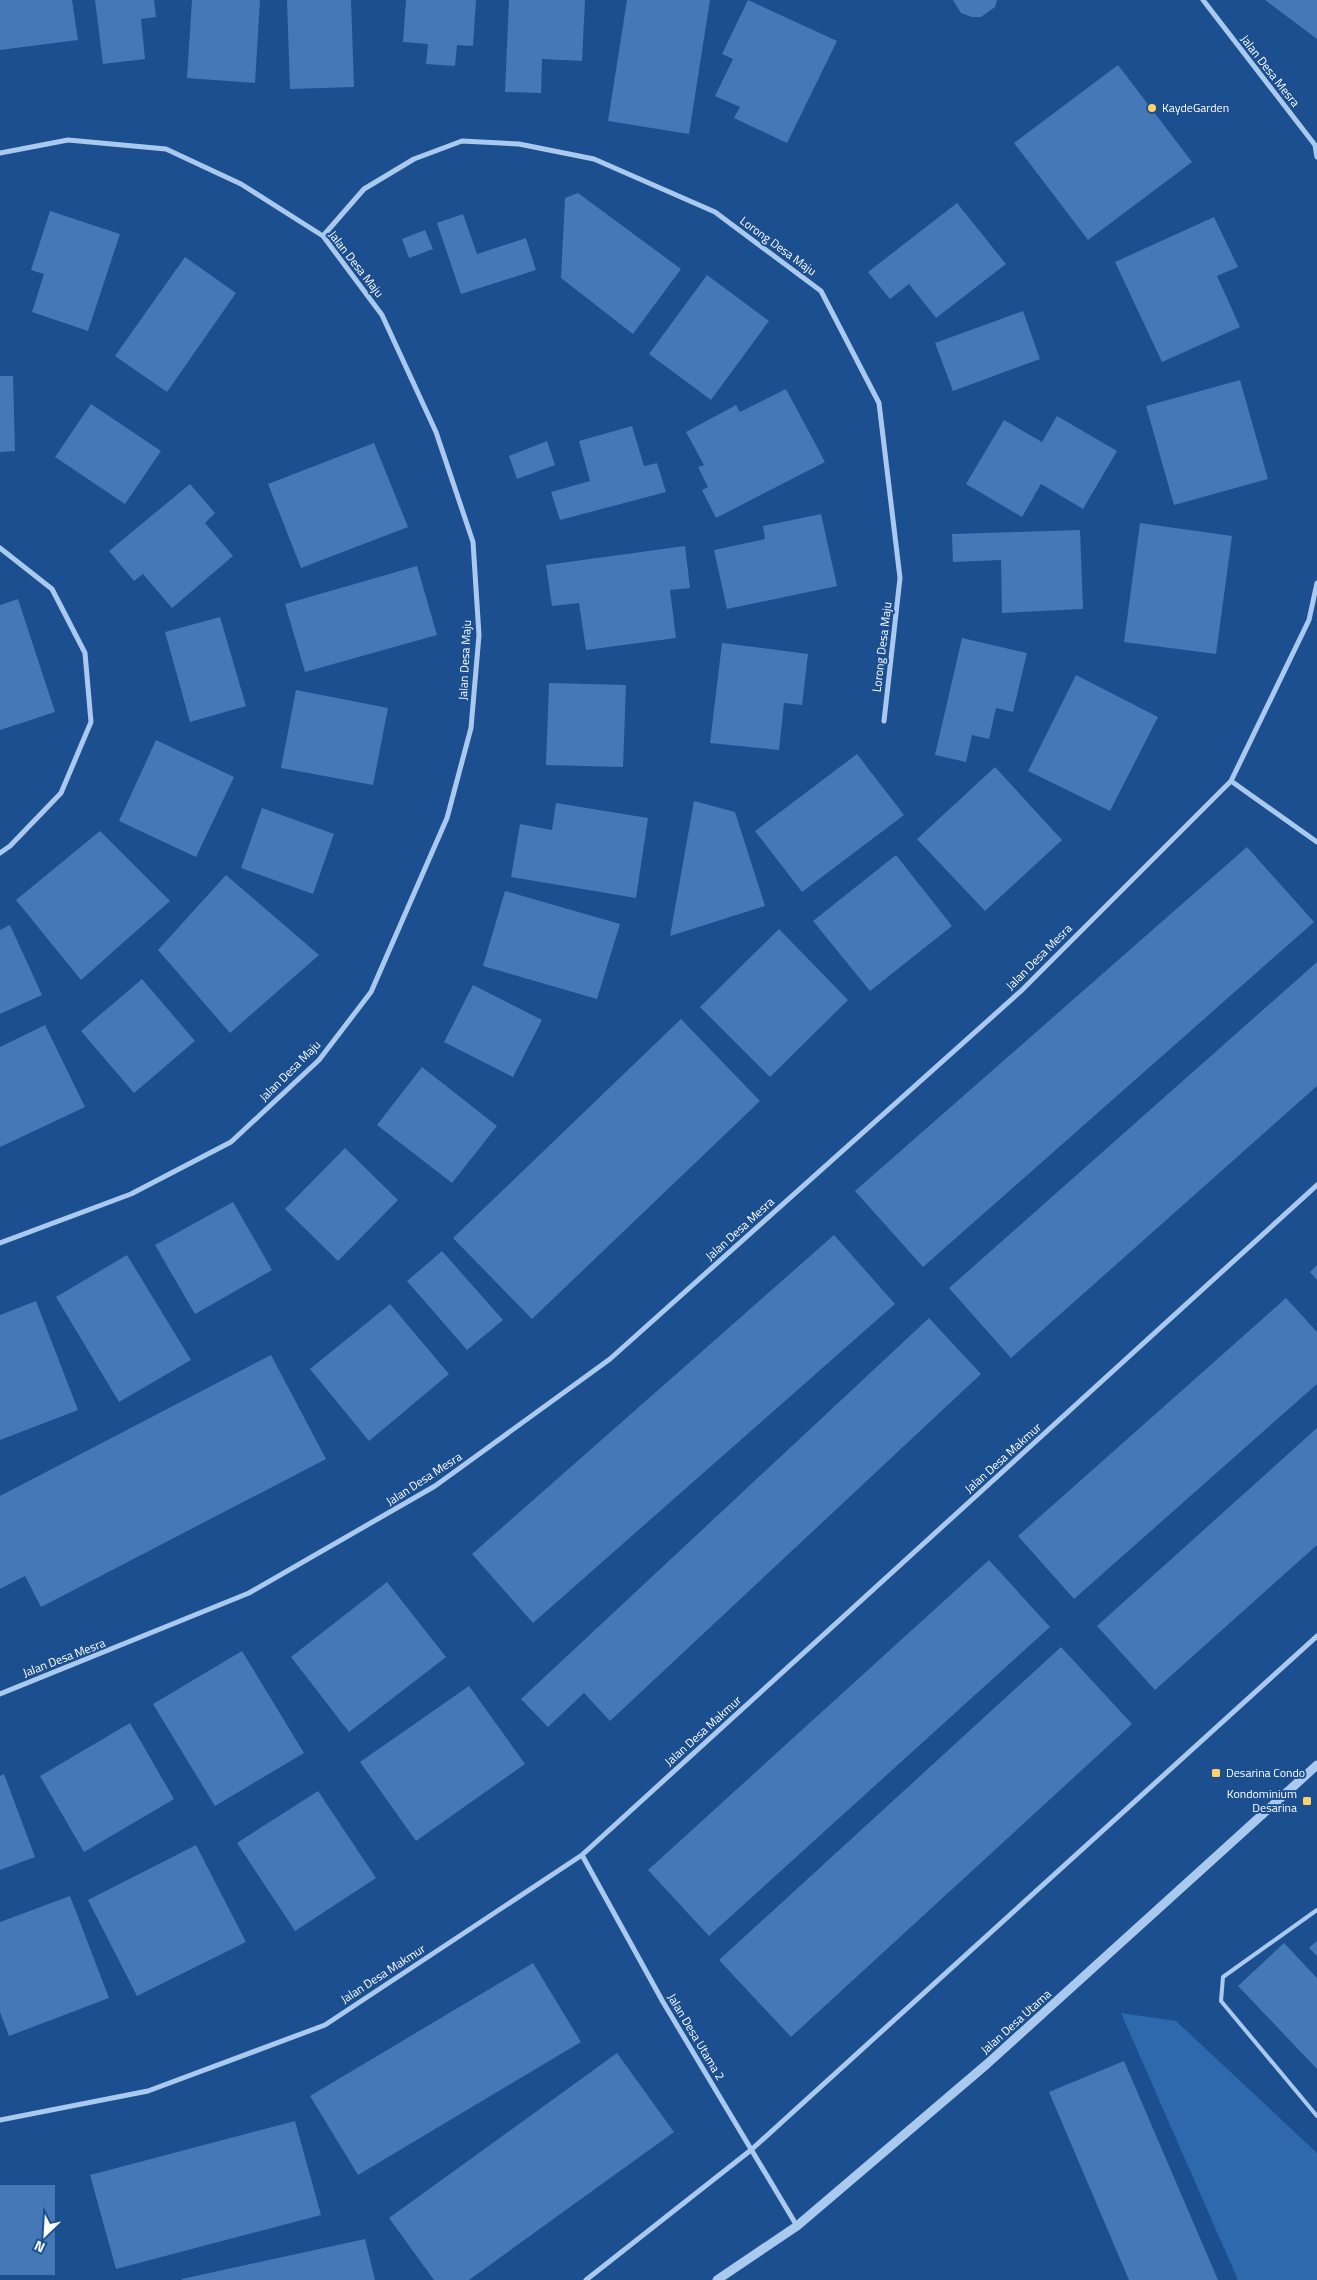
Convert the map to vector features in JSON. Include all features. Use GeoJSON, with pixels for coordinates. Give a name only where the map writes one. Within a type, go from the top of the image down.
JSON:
{"type":"FeatureCollection","features":[{"type":"Feature","properties":{"kind":"street","name":"Jalan Desa Mesra"},"geometry":{"type":"LineString","coordinates":[[1202,0],[1316,144],[1317,157]]}},
{"type":"Feature","properties":{"kind":"street","name":"Jalan Desa Maju"},"geometry":{"type":"LineString","coordinates":[[0,153],[68,140],[166,149],[240,184],[323,236],[382,315],[436,432],[473,542],[479,635],[472,718],[447,818],[371,992],[319,1060],[231,1142],[131,1194],[0,1243]]}},
{"type":"Feature","properties":{"kind":"street","name":"Lorong Desa Maju"},"geometry":{"type":"LineString","coordinates":[[323,236],[364,189],[414,159],[462,141],[519,144],[594,159],[714,212],[821,291],[879,403],[900,578],[884,721]]}},
{"type":"Feature","properties":{"kind":"street"},"geometry":{"type":"LineString","coordinates":[[0,548],[52,589],[85,653],[91,722],[61,793],[10,846],[0,853]]}},
{"type":"Feature","properties":{"kind":"street","name":"Jalan Desa Mesra"},"geometry":{"type":"LineString","coordinates":[[0,1694],[249,1594],[434,1486],[610,1359],[1021,991],[1232,780],[1309,620],[1317,583]]}},
{"type":"Feature","properties":{"kind":"street"},"geometry":{"type":"LineString","coordinates":[[1232,780],[1317,842]]}},
{"type":"Feature","properties":{"kind":"street","name":"Jalan Desa Makmur"},"geometry":{"type":"LineString","coordinates":[[0,2120],[148,2091],[325,2025],[582,1855],[1317,1185]]}},
{"type":"Feature","properties":{"kind":"street"},"geometry":{"type":"LineString","coordinates":[[586,2280],[752,2150],[1317,1636]]}},
{"type":"Feature","properties":{"kind":"street","name":"Jalan Desa Utama"},"geometry":{"type":"LineString","coordinates":[[717,2280],[797,2226],[1024,2032],[1317,1765]]}},
{"type":"Feature","properties":{"kind":"street","name":"Jalan Desa Utama 2"},"geometry":{"type":"LineString","coordinates":[[582,1855],[663,2002],[797,2226]]}},
{"type":"Feature","properties":{"kind":"lane"},"geometry":{"type":"LineString","coordinates":[[1317,1910],[1223,1977],[1221,2001],[1317,2116]]}},
{"type":"Feature","properties":{"kind":"shaded area"},"geometry":{"type":"Polygon","coordinates":[[[1121,2013],[1176,2021],[1317,2153],[1317,2280],[1238,2280],[1121,2013]]]}},
{"type":"Feature","properties":{"kind":"building"},"geometry":{"type":"Polygon","coordinates":[[[0,0],[72,0],[78,40],[0,50],[0,0]]]}},
{"type":"Feature","properties":{"kind":"building"},"geometry":{"type":"Polygon","coordinates":[[[95,0],[154,0],[156,17],[141,19],[145,59],[103,64],[95,0]]]}},
{"type":"Feature","properties":{"kind":"building"},"geometry":{"type":"Polygon","coordinates":[[[192,0],[260,0],[255,83],[187,78],[192,0]]]}},
{"type":"Feature","properties":{"kind":"building"},"geometry":{"type":"Polygon","coordinates":[[[287,0],[351,0],[354,87],[290,89],[287,0]]]}},
{"type":"Feature","properties":{"kind":"building"},"geometry":{"type":"Polygon","coordinates":[[[406,0],[476,0],[473,46],[457,45],[455,66],[426,64],[428,44],[403,42],[406,0]]]}},
{"type":"Feature","properties":{"kind":"building"},"geometry":{"type":"Polygon","coordinates":[[[509,0],[585,0],[582,61],[542,59],[541,93],[505,92],[509,0]]]}},
{"type":"Feature","properties":{"kind":"building"},"geometry":{"type":"Polygon","coordinates":[[[627,0],[710,0],[689,134],[608,121],[627,0]]]}},
{"type":"Feature","properties":{"kind":"building"},"geometry":{"type":"Polygon","coordinates":[[[748,0],[837,41],[787,143],[734,118],[740,107],[715,96],[733,59],[722,54],[748,0]]]}},
{"type":"Feature","properties":{"kind":"building"},"geometry":{"type":"Polygon","coordinates":[[[953,0],[997,0],[995,7],[981,17],[972,17],[961,13],[953,0]]]}},
{"type":"Feature","properties":{"kind":"building"},"geometry":{"type":"Polygon","coordinates":[[[1265,0],[1317,0],[1317,39],[1265,0]]]}},
{"type":"Feature","properties":{"kind":"building"},"geometry":{"type":"Polygon","coordinates":[[[1118,65],[1192,162],[1088,240],[1014,143],[1118,65]]]}},
{"type":"Feature","properties":{"kind":"building"},"geometry":{"type":"Polygon","coordinates":[[[578,193],[681,269],[633,334],[561,278],[565,198],[578,193]]]}},
{"type":"Feature","properties":{"kind":"building"},"geometry":{"type":"Polygon","coordinates":[[[957,203],[1006,264],[936,318],[909,284],[890,299],[868,272],[957,203]]]}},
{"type":"Feature","properties":{"kind":"building"},"geometry":{"type":"Polygon","coordinates":[[[50,211],[120,234],[88,331],[32,312],[44,274],[31,270],[50,211]]]}},
{"type":"Feature","properties":{"kind":"building"},"geometry":{"type":"Polygon","coordinates":[[[463,214],[477,254],[526,238],[536,270],[461,294],[437,223],[463,214]]]}},
{"type":"Feature","properties":{"kind":"building"},"geometry":{"type":"Polygon","coordinates":[[[1214,217],[1238,267],[1217,276],[1240,327],[1162,362],[1115,262],[1214,217]]]}},
{"type":"Feature","properties":{"kind":"building"},"geometry":{"type":"Polygon","coordinates":[[[425,230],[433,249],[409,258],[402,239],[425,230]]]}},
{"type":"Feature","properties":{"kind":"building"},"geometry":{"type":"Polygon","coordinates":[[[185,257],[236,293],[167,392],[115,356],[185,257]]]}},
{"type":"Feature","properties":{"kind":"building"},"geometry":{"type":"Polygon","coordinates":[[[707,275],[769,321],[711,400],[649,354],[707,275]]]}},
{"type":"Feature","properties":{"kind":"building"},"geometry":{"type":"Polygon","coordinates":[[[1023,311],[1040,359],[953,391],[935,343],[1023,311]]]}},
{"type":"Feature","properties":{"kind":"building"},"geometry":{"type":"Polygon","coordinates":[[[0,376],[13,376],[15,451],[0,452],[0,376]]]}},
{"type":"Feature","properties":{"kind":"building"},"geometry":{"type":"Polygon","coordinates":[[[1240,380],[1268,479],[1174,505],[1146,406],[1240,380]]]}},
{"type":"Feature","properties":{"kind":"building"},"geometry":{"type":"Polygon","coordinates":[[[786,389],[825,462],[716,518],[702,490],[708,487],[698,467],[704,465],[686,432],[736,405],[740,412],[786,389]]]}},
{"type":"Feature","properties":{"kind":"building"},"geometry":{"type":"Polygon","coordinates":[[[91,404],[161,451],[125,504],[55,457],[91,404]]]}},
{"type":"Feature","properties":{"kind":"building"},"geometry":{"type":"Polygon","coordinates":[[[1057,416],[1117,451],[1083,509],[1041,484],[1022,517],[966,484],[1004,420],[1042,442],[1057,416]]]}},
{"type":"Feature","properties":{"kind":"building"},"geometry":{"type":"Polygon","coordinates":[[[632,426],[644,466],[657,463],[666,492],[560,520],[551,492],[590,481],[579,441],[632,426]]]}},
{"type":"Feature","properties":{"kind":"building"},"geometry":{"type":"Polygon","coordinates":[[[547,441],[555,465],[517,479],[509,456],[547,441]]]}},
{"type":"Feature","properties":{"kind":"building"},"geometry":{"type":"Polygon","coordinates":[[[374,443],[408,527],[301,568],[268,484],[374,443]]]}},
{"type":"Feature","properties":{"kind":"building"},"geometry":{"type":"Polygon","coordinates":[[[190,484],[215,513],[205,523],[233,556],[172,608],[143,574],[134,581],[109,551],[190,484]]]}},
{"type":"Feature","properties":{"kind":"building"},"geometry":{"type":"Polygon","coordinates":[[[821,514],[837,586],[727,609],[714,550],[765,539],[763,526],[821,514]]]}},
{"type":"Feature","properties":{"kind":"building"},"geometry":{"type":"Polygon","coordinates":[[[1140,523],[1232,536],[1216,654],[1124,642],[1140,523]]]}},
{"type":"Feature","properties":{"kind":"building"},"geometry":{"type":"Polygon","coordinates":[[[1080,530],[1083,609],[1002,613],[1001,560],[953,562],[952,534],[1080,530]]]}},
{"type":"Feature","properties":{"kind":"building"},"geometry":{"type":"Polygon","coordinates":[[[685,546],[690,588],[670,590],[676,638],[586,650],[579,603],[552,606],[546,565],[685,546]]]}},
{"type":"Feature","properties":{"kind":"building"},"geometry":{"type":"Polygon","coordinates":[[[417,566],[437,635],[305,672],[285,604],[417,566]]]}},
{"type":"Feature","properties":{"kind":"building"},"geometry":{"type":"Polygon","coordinates":[[[18,599],[55,712],[0,730],[0,605],[18,599]]]}},
{"type":"Feature","properties":{"kind":"building"},"geometry":{"type":"Polygon","coordinates":[[[220,617],[246,706],[190,722],[165,632],[220,617]]]}},
{"type":"Feature","properties":{"kind":"building"},"geometry":{"type":"Polygon","coordinates":[[[962,638],[1027,653],[1013,712],[996,708],[989,739],[972,735],[966,762],[935,755],[962,638]]]}},
{"type":"Feature","properties":{"kind":"building"},"geometry":{"type":"Polygon","coordinates":[[[722,643],[808,654],[802,705],[784,703],[779,750],[710,743],[722,643]]]}},
{"type":"Feature","properties":{"kind":"building"},"geometry":{"type":"Polygon","coordinates":[[[1076,675],[1158,717],[1110,811],[1028,771],[1076,675]]]}},
{"type":"Feature","properties":{"kind":"building"},"geometry":{"type":"Polygon","coordinates":[[[549,683],[626,685],[623,767],[546,765],[549,683]]]}},
{"type":"Feature","properties":{"kind":"building"},"geometry":{"type":"Polygon","coordinates":[[[296,690],[388,708],[373,785],[281,768],[296,690]]]}},
{"type":"Feature","properties":{"kind":"building"},"geometry":{"type":"Polygon","coordinates":[[[156,740],[234,777],[196,857],[119,821],[156,740]]]}},
{"type":"Feature","properties":{"kind":"building"},"geometry":{"type":"Polygon","coordinates":[[[857,754],[904,815],[802,892],[755,831],[857,754]]]}},
{"type":"Feature","properties":{"kind":"building"},"geometry":{"type":"Polygon","coordinates":[[[995,767],[1062,840],[985,911],[917,839],[995,767]]]}},
{"type":"Feature","properties":{"kind":"building"},"geometry":{"type":"Polygon","coordinates":[[[694,801],[735,812],[765,906],[670,936],[694,801]]]}},
{"type":"Feature","properties":{"kind":"building"},"geometry":{"type":"Polygon","coordinates":[[[556,803],[648,818],[636,898],[511,877],[520,824],[552,830],[556,803]]]}},
{"type":"Feature","properties":{"kind":"building"},"geometry":{"type":"Polygon","coordinates":[[[262,808],[334,834],[313,894],[241,868],[262,808]]]}},
{"type":"Feature","properties":{"kind":"building"},"geometry":{"type":"Polygon","coordinates":[[[100,831],[170,901],[81,980],[16,900],[100,831]]]}},
{"type":"Feature","properties":{"kind":"building"},"geometry":{"type":"Polygon","coordinates":[[[1247,847],[1314,922],[923,1267],[855,1191],[1247,847]]]}},
{"type":"Feature","properties":{"kind":"building"},"geometry":{"type":"Polygon","coordinates":[[[896,855],[952,926],[870,991],[813,921],[896,855]]]}},
{"type":"Feature","properties":{"kind":"building"},"geometry":{"type":"Polygon","coordinates":[[[226,875],[319,955],[230,1033],[158,950],[226,875]]]}},
{"type":"Feature","properties":{"kind":"building"},"geometry":{"type":"Polygon","coordinates":[[[505,891],[620,924],[597,999],[483,966],[505,891]]]}},
{"type":"Feature","properties":{"kind":"building"},"geometry":{"type":"Polygon","coordinates":[[[10,925],[42,995],[0,1014],[0,930],[10,925]]]}},
{"type":"Feature","properties":{"kind":"building"},"geometry":{"type":"Polygon","coordinates":[[[779,929],[848,1000],[770,1077],[700,1007],[779,929]]]}},
{"type":"Feature","properties":{"kind":"building"},"geometry":{"type":"Polygon","coordinates":[[[1317,962],[1317,1086],[1011,1358],[949,1288],[1317,962]]]}},
{"type":"Feature","properties":{"kind":"building"},"geometry":{"type":"Polygon","coordinates":[[[142,979],[195,1041],[134,1093],[81,1031],[142,979]]]}},
{"type":"Feature","properties":{"kind":"building"},"geometry":{"type":"Polygon","coordinates":[[[473,985],[542,1020],[513,1077],[444,1042],[473,985]]]}},
{"type":"Feature","properties":{"kind":"building"},"geometry":{"type":"Polygon","coordinates":[[[681,1019],[760,1101],[532,1319],[453,1238],[681,1019]]]}},
{"type":"Feature","properties":{"kind":"building"},"geometry":{"type":"Polygon","coordinates":[[[45,1025],[85,1107],[0,1147],[0,1047],[45,1025]]]}},
{"type":"Feature","properties":{"kind":"building"},"geometry":{"type":"Polygon","coordinates":[[[422,1067],[497,1126],[452,1183],[377,1125],[422,1067]]]}},
{"type":"Feature","properties":{"kind":"building"},"geometry":{"type":"Polygon","coordinates":[[[345,1148],[398,1200],[338,1261],[285,1209],[345,1148]]]}},
{"type":"Feature","properties":{"kind":"building"},"geometry":{"type":"Polygon","coordinates":[[[233,1202],[272,1270],[195,1314],[155,1245],[233,1202]]]}},
{"type":"Feature","properties":{"kind":"building"},"geometry":{"type":"Polygon","coordinates":[[[834,1235],[895,1304],[533,1623],[472,1554],[834,1235]]]}},
{"type":"Feature","properties":{"kind":"building"},"geometry":{"type":"Polygon","coordinates":[[[442,1251],[503,1320],[467,1350],[407,1281],[442,1251]]]}},
{"type":"Feature","properties":{"kind":"building"},"geometry":{"type":"Polygon","coordinates":[[[127,1255],[191,1360],[119,1402],[56,1297],[127,1255]]]}},
{"type":"Feature","properties":{"kind":"building"},"geometry":{"type":"Polygon","coordinates":[[[1317,1265],[1317,1280],[1310,1272],[1317,1265]]]}},
{"type":"Feature","properties":{"kind":"building"},"geometry":{"type":"Polygon","coordinates":[[[1286,1298],[1317,1332],[1317,1384],[1074,1599],[1018,1536],[1286,1298]]]}},
{"type":"Feature","properties":{"kind":"building"},"geometry":{"type":"Polygon","coordinates":[[[36,1301],[78,1410],[0,1440],[0,1315],[36,1301]]]}},
{"type":"Feature","properties":{"kind":"building"},"geometry":{"type":"Polygon","coordinates":[[[390,1304],[449,1374],[369,1441],[310,1369],[390,1304]]]}},
{"type":"Feature","properties":{"kind":"building"},"geometry":{"type":"Polygon","coordinates":[[[929,1318],[981,1374],[610,1721],[584,1693],[548,1727],[521,1699],[929,1318]]]}},
{"type":"Feature","properties":{"kind":"building"},"geometry":{"type":"Polygon","coordinates":[[[271,1355],[326,1459],[41,1607],[25,1576],[0,1589],[0,1496],[271,1355]]]}},
{"type":"Feature","properties":{"kind":"building"},"geometry":{"type":"Polygon","coordinates":[[[1317,1428],[1317,1545],[1155,1690],[1097,1626],[1317,1428]]]}},
{"type":"Feature","properties":{"kind":"building"},"geometry":{"type":"Polygon","coordinates":[[[989,1560],[1050,1627],[709,1936],[648,1870],[989,1560]]]}},
{"type":"Feature","properties":{"kind":"building"},"geometry":{"type":"Polygon","coordinates":[[[387,1582],[446,1657],[349,1732],[291,1657],[387,1582]]]}},
{"type":"Feature","properties":{"kind":"building"},"geometry":{"type":"Polygon","coordinates":[[[1061,1647],[1132,1724],[791,2037],[719,1960],[1061,1647]]]}},
{"type":"Feature","properties":{"kind":"building"},"geometry":{"type":"Polygon","coordinates":[[[242,1651],[304,1753],[215,1806],[153,1704],[242,1651]]]}},
{"type":"Feature","properties":{"kind":"building"},"geometry":{"type":"Polygon","coordinates":[[[469,1686],[525,1764],[416,1841],[360,1762],[469,1686]]]}},
{"type":"Feature","properties":{"kind":"building"},"geometry":{"type":"Polygon","coordinates":[[[130,1723],[174,1799],[84,1852],[40,1776],[130,1723]]]}},
{"type":"Feature","properties":{"kind":"building"},"geometry":{"type":"Polygon","coordinates":[[[4,1774],[35,1857],[0,1870],[0,1776],[4,1774]]]}},
{"type":"Feature","properties":{"kind":"building"},"geometry":{"type":"Polygon","coordinates":[[[318,1791],[376,1878],[295,1931],[237,1843],[318,1791]]]}},
{"type":"Feature","properties":{"kind":"building"},"geometry":{"type":"Polygon","coordinates":[[[196,1845],[246,1942],[137,1996],[88,1900],[196,1845]]]}},
{"type":"Feature","properties":{"kind":"building"},"geometry":{"type":"Polygon","coordinates":[[[70,1896],[109,1998],[9,2036],[0,2012],[0,1922],[70,1896]]]}},
{"type":"Feature","properties":{"kind":"building"},"geometry":{"type":"Polygon","coordinates":[[[1317,1941],[1317,1956],[1309,1948],[1317,1941]]]}},
{"type":"Feature","properties":{"kind":"building"},"geometry":{"type":"Polygon","coordinates":[[[1284,1943],[1317,1978],[1317,2069],[1238,1986],[1284,1943]]]}},
{"type":"Feature","properties":{"kind":"building"},"geometry":{"type":"Polygon","coordinates":[[[533,1963],[581,2042],[358,2175],[310,2096],[533,1963]]]}},
{"type":"Feature","properties":{"kind":"building"},"geometry":{"type":"Polygon","coordinates":[[[617,2053],[674,2132],[469,2280],[434,2280],[389,2218],[617,2053]]]}},
{"type":"Feature","properties":{"kind":"building"},"geometry":{"type":"Polygon","coordinates":[[[1124,2061],[1218,2280],[1129,2280],[1049,2092],[1124,2061]]]}},
{"type":"Feature","properties":{"kind":"building"},"geometry":{"type":"Polygon","coordinates":[[[295,2121],[321,2215],[116,2269],[90,2175],[295,2121]]]}},
{"type":"Feature","properties":{"kind":"building"},"geometry":{"type":"Polygon","coordinates":[[[0,2185],[55,2185],[55,2275],[0,2275],[0,2185]]]}},
{"type":"Feature","properties":{"kind":"building"},"geometry":{"type":"Polygon","coordinates":[[[365,2239],[375,2280],[182,2280],[182,2279],[365,2239]]]}},
{"type":"Feature","properties":{"kind":"place","name":"KaydeGarden"},"geometry":{"type":"Point","coordinates":[1152,108]}},
{"type":"Feature","properties":{"kind":"place","name":"Desarina Condo"},"geometry":{"type":"Point","coordinates":[1216,1773]}},
{"type":"Feature","properties":{"kind":"place","name":"Kondominium Desarina"},"geometry":{"type":"Point","coordinates":[1307,1801]}}]}
